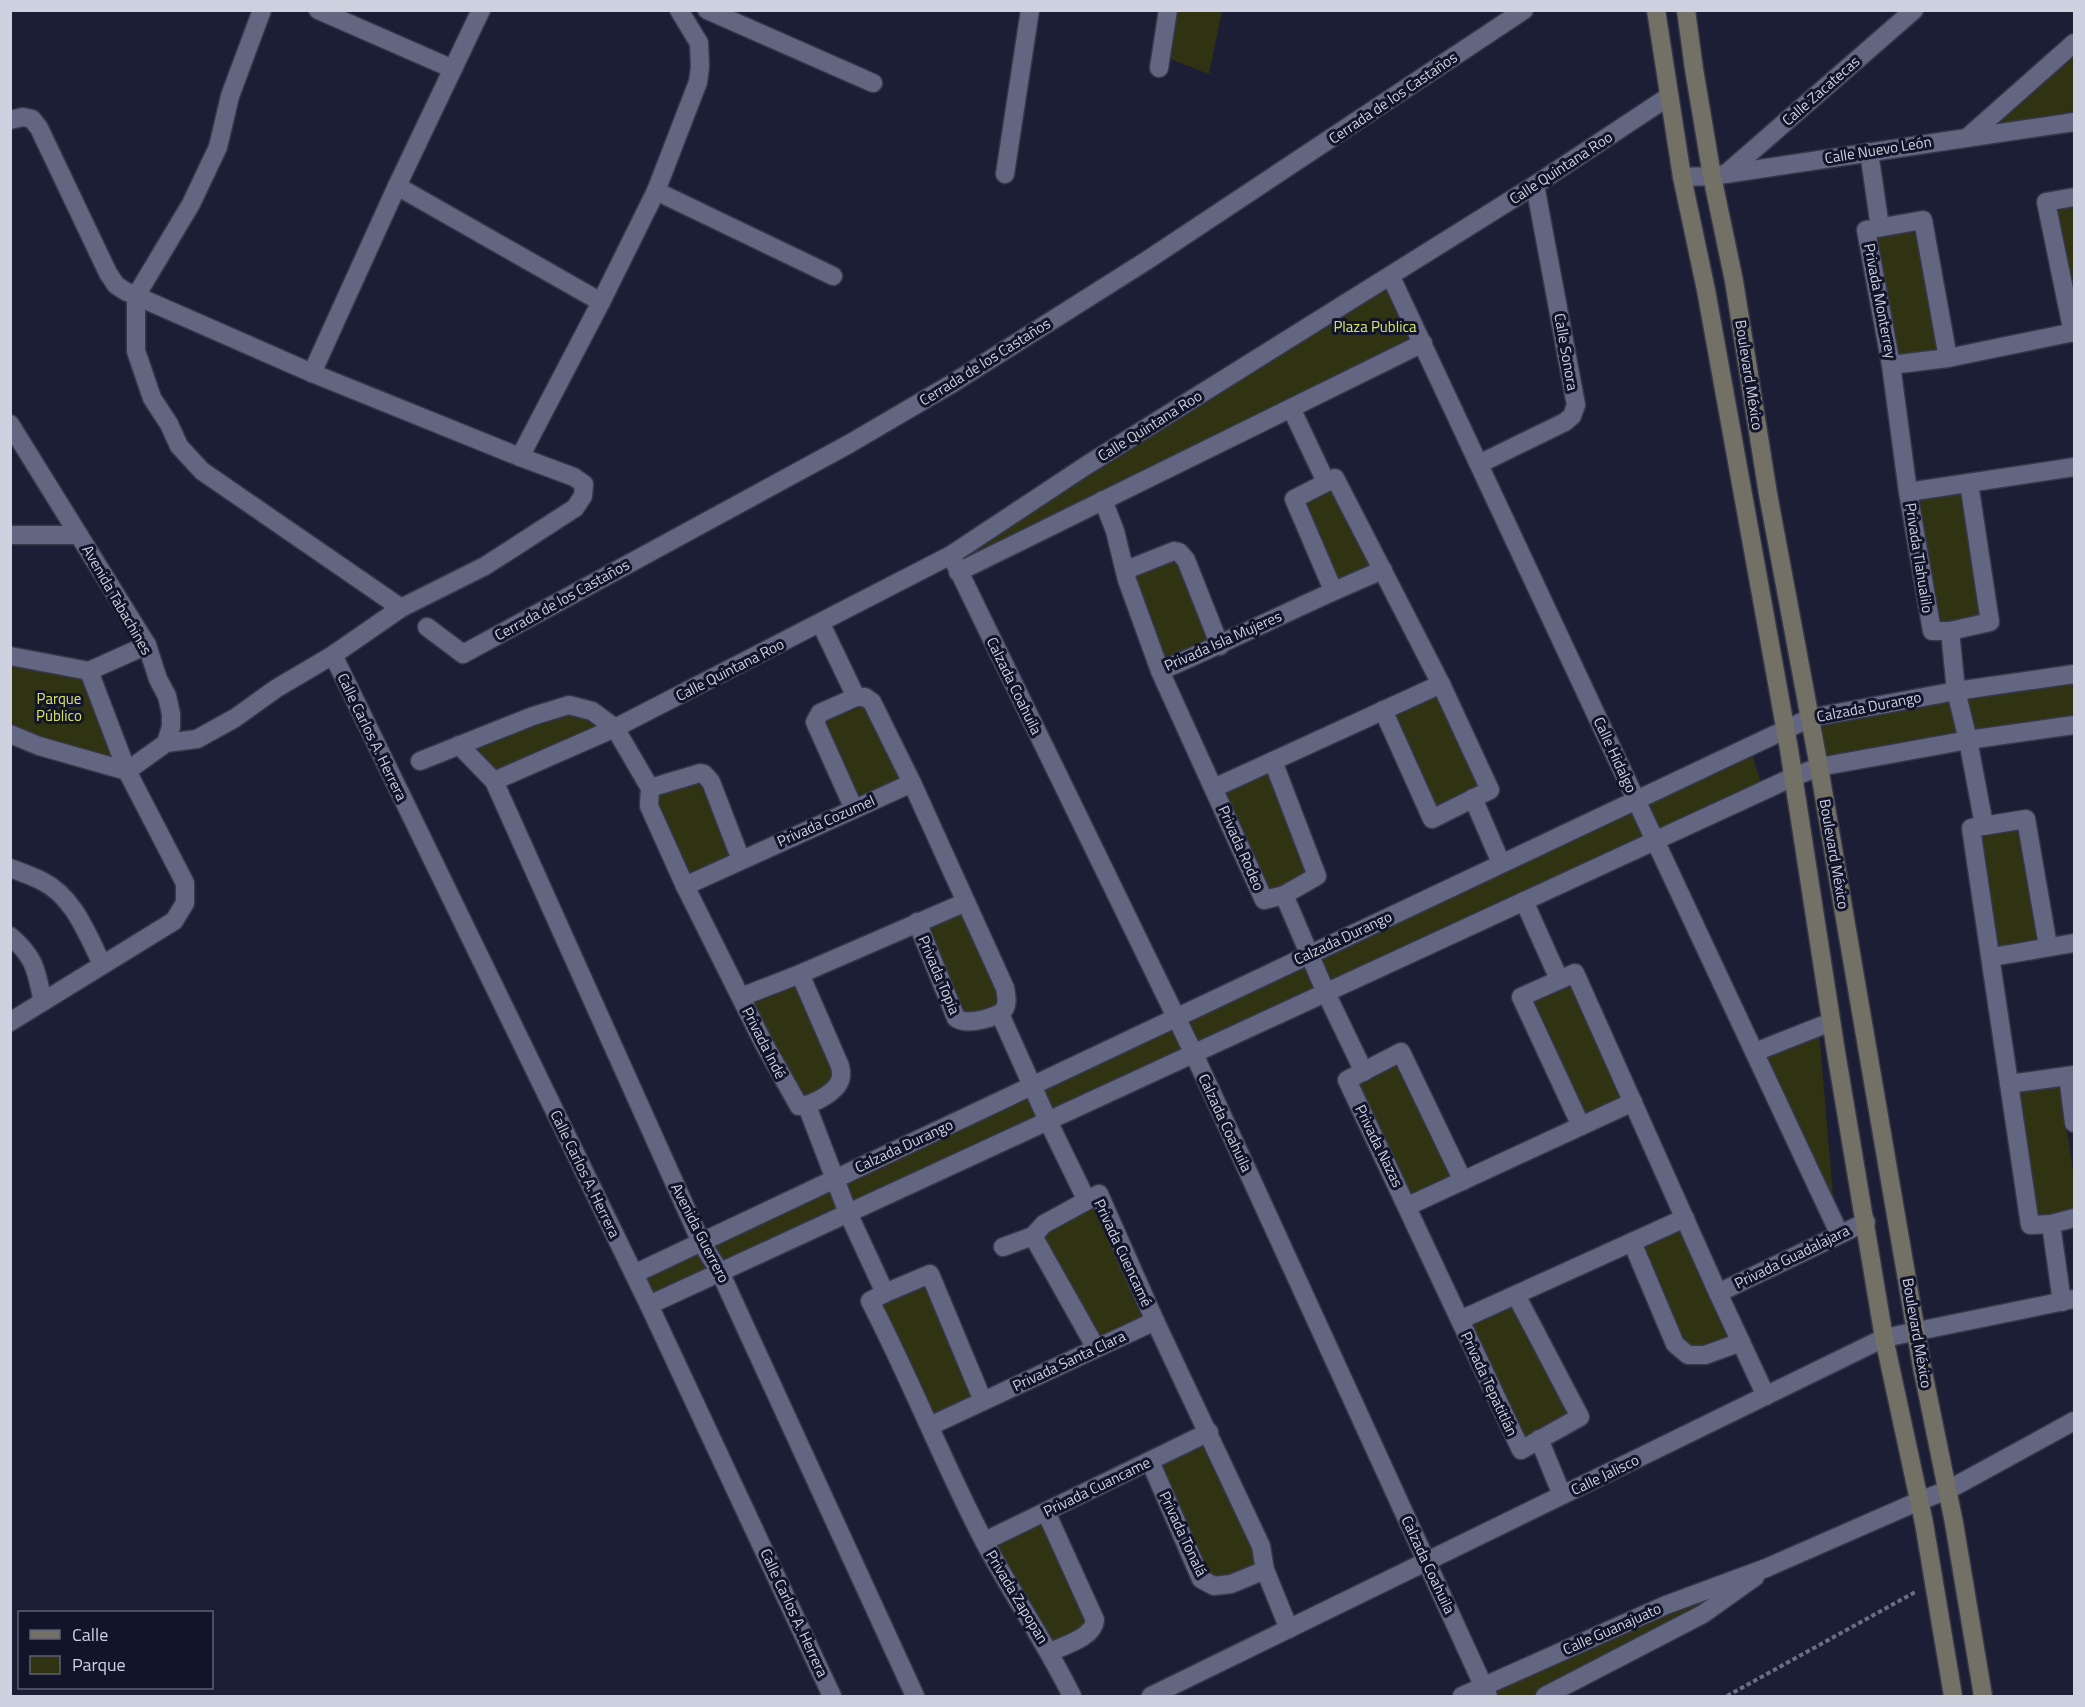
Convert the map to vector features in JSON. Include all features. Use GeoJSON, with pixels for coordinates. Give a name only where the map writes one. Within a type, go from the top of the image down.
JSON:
{"type":"FeatureCollection","features":[{"type":"Feature","properties":{"kind":"main road","name":"Boulevard México"},"geometry":{"type":"LineString","coordinates":[[1656,10],[1682,177],[1706,290],[1785,729],[1884,1338],[1919,1501],[1953,1696]]}},
{"type":"Feature","properties":{"kind":"main road","name":"Boulevard México"},"geometry":{"type":"LineString","coordinates":[[1686,10],[1694,69],[1720,174],[1734,281],[1768,494],[1819,767],[1922,1367],[1948,1490],[1983,1696]]}},
{"type":"Feature","properties":{"kind":"street"},"geometry":{"type":"LineString","coordinates":[[262,10],[230,96],[218,147],[191,204],[136,296],[136,351],[152,398],[169,424],[178,446],[202,471],[401,608]]}},
{"type":"Feature","properties":{"kind":"street"},"geometry":{"type":"LineString","coordinates":[[318,10],[453,69]]}},
{"type":"Feature","properties":{"kind":"street"},"geometry":{"type":"LineString","coordinates":[[312,373],[397,186],[481,10]]}},
{"type":"Feature","properties":{"kind":"street"},"geometry":{"type":"LineString","coordinates":[[520,457],[602,302],[656,191],[698,82],[699,43],[679,10]]}},
{"type":"Feature","properties":{"kind":"street"},"geometry":{"type":"LineString","coordinates":[[707,10],[873,83]]}},
{"type":"Feature","properties":{"kind":"street"},"geometry":{"type":"LineString","coordinates":[[1005,174],[1030,10]]}},
{"type":"Feature","properties":{"kind":"street"},"geometry":{"type":"LineString","coordinates":[[1159,68],[1168,10]]}},
{"type":"Feature","properties":{"kind":"street","name":"Cerrada de los Castaños"},"geometry":{"type":"LineString","coordinates":[[427,627],[463,654],[849,444],[953,383],[1146,261],[1524,10]]}},
{"type":"Feature","properties":{"kind":"street","name":"Calle Zacatecas"},"geometry":{"type":"LineString","coordinates":[[1720,174],[1914,10]]}},
{"type":"Feature","properties":{"kind":"street"},"geometry":{"type":"LineString","coordinates":[[1969,136],[2074,43]]}},
{"type":"Feature","properties":{"kind":"street","name":"Calle Quintana Roo"},"geometry":{"type":"LineString","coordinates":[[955,564],[1087,465],[1390,277],[1668,97]]}},
{"type":"Feature","properties":{"kind":"street"},"geometry":{"type":"LineString","coordinates":[[10,120],[23,117],[32,119],[39,128],[108,273],[116,285],[136,296],[312,373],[574,477],[584,484],[583,496],[575,508],[485,566],[401,608],[333,655],[277,688],[235,718],[197,738],[166,743],[127,771]]}},
{"type":"Feature","properties":{"kind":"street","name":"Calle Nuevo León"},"geometry":{"type":"LineString","coordinates":[[1682,177],[1720,174],[1969,136],[2074,127]]}},
{"type":"Feature","properties":{"kind":"street","name":"Privada Monterrey"},"geometry":{"type":"LineString","coordinates":[[1869,152],[1880,227]]}},
{"type":"Feature","properties":{"kind":"street","name":"Calle Sonora"},"geometry":{"type":"LineString","coordinates":[[1479,464],[1564,422],[1575,410],[1576,405],[1535,185]]}},
{"type":"Feature","properties":{"kind":"street"},"geometry":{"type":"LineString","coordinates":[[397,186],[602,302]]}},
{"type":"Feature","properties":{"kind":"street"},"geometry":{"type":"LineString","coordinates":[[656,191],[833,276]]}},
{"type":"Feature","properties":{"kind":"street"},"geometry":{"type":"LineString","coordinates":[[2074,197],[2046,202],[2074,332]]}},
{"type":"Feature","properties":{"kind":"street","name":"Privada Monterrey"},"geometry":{"type":"LineString","coordinates":[[1948,358],[1923,220],[1866,230],[1891,365],[1948,358],[2074,332]]}},
{"type":"Feature","properties":{"kind":"street","name":"Calle Hidalgo"},"geometry":{"type":"LineString","coordinates":[[1390,277],[1423,343],[1839,1233]]}},
{"type":"Feature","properties":{"kind":"street","name":"Calle Quintana Roo"},"geometry":{"type":"LineString","coordinates":[[494,781],[615,728],[821,624],[1103,500],[1423,343]]}},
{"type":"Feature","properties":{"kind":"street"},"geometry":{"type":"LineString","coordinates":[[1891,365],[1908,492]]}},
{"type":"Feature","properties":{"kind":"street"},"geometry":{"type":"LineString","coordinates":[[1291,408],[1326,482]]}},
{"type":"Feature","properties":{"kind":"street","name":"Avenida Tabachines"},"geometry":{"type":"LineString","coordinates":[[10,424],[147,645],[158,679],[167,696],[171,714],[171,727],[166,743]]}},
{"type":"Feature","properties":{"kind":"street","name":"Privada Tlahualilo"},"geometry":{"type":"LineString","coordinates":[[1950,631],[1932,631],[1908,492],[2074,467]]}},
{"type":"Feature","properties":{"kind":"street"},"geometry":{"type":"LineString","coordinates":[[1333,590],[1294,499],[1335,478],[1441,684],[1490,790],[1432,819],[1383,710]]}},
{"type":"Feature","properties":{"kind":"street"},"geometry":{"type":"LineString","coordinates":[[1969,483],[1990,622],[1950,631],[1956,691],[1984,825]]}},
{"type":"Feature","properties":{"kind":"street","name":"Privada Isla Mujeres"},"geometry":{"type":"LineString","coordinates":[[1103,500],[1160,671],[1220,646],[1333,590],[1383,570]]}},
{"type":"Feature","properties":{"kind":"street"},"geometry":{"type":"LineString","coordinates":[[10,535],[79,535]]}},
{"type":"Feature","properties":{"kind":"street"},"geometry":{"type":"LineString","coordinates":[[1126,570],[1174,551],[1179,552],[1186,560],[1220,646]]}},
{"type":"Feature","properties":{"kind":"street","name":"Calzada Coahuila"},"geometry":{"type":"LineString","coordinates":[[955,564],[1194,1054],[1486,1691]]}},
{"type":"Feature","properties":{"kind":"street"},"geometry":{"type":"LineString","coordinates":[[821,624],[856,697]]}},
{"type":"Feature","properties":{"kind":"street"},"geometry":{"type":"LineString","coordinates":[[10,656],[89,670],[147,645]]}},
{"type":"Feature","properties":{"kind":"street","name":"Calle Carlos A. Herrera"},"geometry":{"type":"LineString","coordinates":[[333,655],[649,1305],[832,1696]]}},
{"type":"Feature","properties":{"kind":"street"},"geometry":{"type":"LineString","coordinates":[[10,1022],[174,921],[184,903],[185,883],[127,771],[89,670]]}},
{"type":"Feature","properties":{"kind":"street"},"geometry":{"type":"LineString","coordinates":[[1160,671],[1214,788]]}},
{"type":"Feature","properties":{"kind":"street","name":"Calzada Durango"},"geometry":{"type":"LineString","coordinates":[[634,1274],[1810,717],[1956,691],[2074,674]]}},
{"type":"Feature","properties":{"kind":"street","name":"Privada Rodeo"},"geometry":{"type":"LineString","coordinates":[[1273,761],[1317,876],[1284,895],[1264,900],[1214,788],[1441,684]]}},
{"type":"Feature","properties":{"kind":"street"},"geometry":{"type":"LineString","coordinates":[[854,809],[815,722],[820,713],[856,697],[865,697],[872,702],[912,783],[1005,988],[1007,1002],[1000,1014],[1032,1085]]}},
{"type":"Feature","properties":{"kind":"street"},"geometry":{"type":"LineString","coordinates":[[420,761],[533,716],[569,705],[592,711],[615,728],[650,788],[649,806],[685,886],[741,997]]}},
{"type":"Feature","properties":{"kind":"street"},"geometry":{"type":"LineString","coordinates":[[649,1305],[1793,777],[1819,767],[1968,740],[2074,725]]}},
{"type":"Feature","properties":{"kind":"street"},"geometry":{"type":"LineString","coordinates":[[10,734],[39,746],[127,771]]}},
{"type":"Feature","properties":{"kind":"street","name":"Avenida Guerrero"},"geometry":{"type":"LineString","coordinates":[[459,746],[494,781],[701,1242],[720,1272],[915,1696]]}},
{"type":"Feature","properties":{"kind":"street"},"geometry":{"type":"LineString","coordinates":[[650,788],[700,773],[704,774],[711,782],[741,860]]}},
{"type":"Feature","properties":{"kind":"street","name":"Privada Cozumel"},"geometry":{"type":"LineString","coordinates":[[685,886],[912,783]]}},
{"type":"Feature","properties":{"kind":"street"},"geometry":{"type":"LineString","coordinates":[[1473,798],[1501,863]]}},
{"type":"Feature","properties":{"kind":"street"},"geometry":{"type":"LineString","coordinates":[[2048,946],[2026,819],[1971,828],[1992,957],[2030,1225],[2051,1224],[2074,1218]]}},
{"type":"Feature","properties":{"kind":"street"},"geometry":{"type":"LineString","coordinates":[[10,868],[43,881],[58,891],[73,907],[102,964]]}},
{"type":"Feature","properties":{"kind":"street"},"geometry":{"type":"LineString","coordinates":[[1284,895],[1311,953],[1326,993],[1364,1072]]}},
{"type":"Feature","properties":{"kind":"street"},"geometry":{"type":"LineString","coordinates":[[1524,901],[1559,979],[1521,997],[1581,1126]]}},
{"type":"Feature","properties":{"kind":"street","name":"Privada Indé"},"geometry":{"type":"LineString","coordinates":[[848,1213],[833,1179],[807,1106],[796,1104],[741,997],[966,902]]}},
{"type":"Feature","properties":{"kind":"street","name":"Privada Topia"},"geometry":{"type":"LineString","coordinates":[[917,922],[956,1018],[959,1021],[969,1022],[1000,1014]]}},
{"type":"Feature","properties":{"kind":"street"},"geometry":{"type":"LineString","coordinates":[[10,936],[22,946],[34,962],[43,1002]]}},
{"type":"Feature","properties":{"kind":"street"},"geometry":{"type":"LineString","coordinates":[[1992,957],[2074,943]]}},
{"type":"Feature","properties":{"kind":"street","name":"Privada Guadalajara"},"geometry":{"type":"LineString","coordinates":[[1559,979],[1575,973],[1766,1396]]}},
{"type":"Feature","properties":{"kind":"street"},"geometry":{"type":"LineString","coordinates":[[800,974],[842,1075],[835,1089],[807,1106]]}},
{"type":"Feature","properties":{"kind":"street"},"geometry":{"type":"LineString","coordinates":[[1755,1052],[1831,1022]]}},
{"type":"Feature","properties":{"kind":"street","name":"Privada Nazas"},"geometry":{"type":"LineString","coordinates":[[1463,1180],[1401,1052],[1347,1080],[1408,1206],[1633,1102]]}},
{"type":"Feature","properties":{"kind":"street"},"geometry":{"type":"LineString","coordinates":[[2009,1084],[2071,1075],[2074,1123]]}},
{"type":"Feature","properties":{"kind":"street","name":"Privada Cuencamé"},"geometry":{"type":"LineString","coordinates":[[1032,1085],[1086,1199]]}},
{"type":"Feature","properties":{"kind":"street","name":"Privada Cuencamé"},"geometry":{"type":"LineString","coordinates":[[1003,1247],[1033,1236],[1044,1224],[1086,1199],[1099,1194],[1155,1321]]}},
{"type":"Feature","properties":{"kind":"street"},"geometry":{"type":"LineString","coordinates":[[1408,1206],[1460,1320]]}},
{"type":"Feature","properties":{"kind":"street"},"geometry":{"type":"LineString","coordinates":[[848,1213],[885,1293]]}},
{"type":"Feature","properties":{"kind":"street","name":"Privada Tepatitlán"},"geometry":{"type":"LineString","coordinates":[[1516,1295],[1580,1417],[1521,1450],[1460,1320],[1685,1218]]}},
{"type":"Feature","properties":{"kind":"street","name":"Privada Guadalajara"},"geometry":{"type":"LineString","coordinates":[[1718,1293],[1866,1222]]}},
{"type":"Feature","properties":{"kind":"street"},"geometry":{"type":"LineString","coordinates":[[2051,1224],[2068,1300]]}},
{"type":"Feature","properties":{"kind":"street"},"geometry":{"type":"LineString","coordinates":[[1033,1236],[1096,1348]]}},
{"type":"Feature","properties":{"kind":"street"},"geometry":{"type":"LineString","coordinates":[[1632,1242],[1675,1344],[1689,1355],[1704,1355],[1741,1342]]}},
{"type":"Feature","properties":{"kind":"street"},"geometry":{"type":"LineString","coordinates":[[983,1401],[930,1274],[870,1301],[985,1541]]}},
{"type":"Feature","properties":{"kind":"street","name":"Calle Jalisco"},"geometry":{"type":"LineString","coordinates":[[1151,1696],[1884,1338],[2068,1300]]}},
{"type":"Feature","properties":{"kind":"street"},"geometry":{"type":"LineString","coordinates":[[1155,1321],[1261,1546],[1265,1570],[1289,1629]]}},
{"type":"Feature","properties":{"kind":"street","name":"Privada Santa Clara"},"geometry":{"type":"LineString","coordinates":[[930,1426],[1155,1321]]}},
{"type":"Feature","properties":{"kind":"street","name":"Calle Guanajuato"},"geometry":{"type":"LineString","coordinates":[[1462,1696],[1486,1691],[1666,1605],[1766,1568],[1948,1490],[2074,1421]]}},
{"type":"Feature","properties":{"kind":"street","name":"Privada Cuancame"},"geometry":{"type":"LineString","coordinates":[[985,1541],[1209,1432]]}},
{"type":"Feature","properties":{"kind":"street","name":"Privada Tepatitlán"},"geometry":{"type":"LineString","coordinates":[[1539,1439],[1562,1495]]}},
{"type":"Feature","properties":{"kind":"street","name":"Privada Tonalá"},"geometry":{"type":"LineString","coordinates":[[1150,1461],[1201,1580],[1214,1586],[1231,1584],[1265,1570]]}},
{"type":"Feature","properties":{"kind":"street","name":"Privada Zapopan"},"geometry":{"type":"LineString","coordinates":[[1046,1512],[1095,1620],[1095,1627],[1090,1633],[1050,1652]]}},
{"type":"Feature","properties":{"kind":"street","name":"Privada Zapopan"},"geometry":{"type":"LineString","coordinates":[[985,1541],[1050,1652],[1072,1696]]}},
{"type":"Feature","properties":{"kind":"street","name":"Calle Guanajuato"},"geometry":{"type":"LineString","coordinates":[[1545,1696],[1703,1614],[1738,1591],[1766,1568]]}},
{"type":"Feature","properties":{"kind":"path"},"geometry":{"type":"LineString","coordinates":[[1726,1696],[1933,1582]]}},
{"type":"Feature","properties":{"kind":"green space"},"geometry":{"type":"Polygon","coordinates":[[[1175,11],[1222,11],[1209,74],[1168,58],[1175,11]]]}},
{"type":"Feature","properties":{"kind":"green space"},"geometry":{"type":"Polygon","coordinates":[[[2074,55],[2074,111],[1993,125],[2074,55]]]}},
{"type":"Feature","properties":{"kind":"green space"},"geometry":{"type":"Polygon","coordinates":[[[2074,202],[2074,321],[2049,206],[2074,202]]]}},
{"type":"Feature","properties":{"kind":"green space"},"geometry":{"type":"Polygon","coordinates":[[[1921,224],[1944,355],[1894,362],[1870,233],[1921,224]]]}},
{"type":"Feature","properties":{"kind":"green space","name":"Plaza Publica"},"geometry":{"type":"Polygon","coordinates":[[[1389,283],[1415,340],[961,566],[957,556],[1389,283]]]}},
{"type":"Feature","properties":{"kind":"green space"},"geometry":{"type":"Polygon","coordinates":[[[1335,479],[1381,569],[1334,590],[1295,499],[1335,479]]]}},
{"type":"Feature","properties":{"kind":"green space"},"geometry":{"type":"Polygon","coordinates":[[[1967,488],[1984,617],[1934,629],[1911,495],[1967,488]]]}},
{"type":"Feature","properties":{"kind":"green space"},"geometry":{"type":"Polygon","coordinates":[[[1174,555],[1217,644],[1162,667],[1129,572],[1174,555]]]}},
{"type":"Feature","properties":{"kind":"green space","name":"Parque Público"},"geometry":{"type":"Polygon","coordinates":[[[10,656],[89,671],[127,771],[11,734],[10,656]]]}},
{"type":"Feature","properties":{"kind":"green space"},"geometry":{"type":"Polygon","coordinates":[[[2074,678],[2074,722],[1822,764],[1814,721],[2074,678]]]}},
{"type":"Feature","properties":{"kind":"green space"},"geometry":{"type":"Polygon","coordinates":[[[1438,688],[1488,789],[1433,816],[1386,713],[1438,688]]]}},
{"type":"Feature","properties":{"kind":"green space"},"geometry":{"type":"Polygon","coordinates":[[[865,705],[901,781],[856,802],[823,722],[865,705]]]}},
{"type":"Feature","properties":{"kind":"green space"},"geometry":{"type":"Polygon","coordinates":[[[568,708],[609,727],[494,778],[463,746],[568,708]]]}},
{"type":"Feature","properties":{"kind":"green space"},"geometry":{"type":"Polygon","coordinates":[[[1751,750],[1762,786],[652,1298],[640,1276],[1751,750]]]}},
{"type":"Feature","properties":{"kind":"green space"},"geometry":{"type":"Polygon","coordinates":[[[1272,765],[1313,875],[1266,898],[1217,789],[1272,765]]]}},
{"type":"Feature","properties":{"kind":"green space"},"geometry":{"type":"Polygon","coordinates":[[[698,779],[731,857],[688,879],[651,790],[698,779]]]}},
{"type":"Feature","properties":{"kind":"green space"},"geometry":{"type":"Polygon","coordinates":[[[2020,825],[2040,941],[1995,953],[1977,832],[2020,825]]]}},
{"type":"Feature","properties":{"kind":"green space"},"geometry":{"type":"Polygon","coordinates":[[[964,905],[1003,1001],[1000,1009],[962,1021],[921,924],[964,905]]]}},
{"type":"Feature","properties":{"kind":"green space"},"geometry":{"type":"Polygon","coordinates":[[[1574,976],[1630,1101],[1582,1124],[1523,998],[1574,976]]]}},
{"type":"Feature","properties":{"kind":"green space"},"geometry":{"type":"Polygon","coordinates":[[[798,979],[837,1074],[833,1087],[798,1102],[745,998],[798,979]]]}},
{"type":"Feature","properties":{"kind":"green space"},"geometry":{"type":"Polygon","coordinates":[[[1819,1031],[1834,1207],[1761,1055],[1819,1031]]]}},
{"type":"Feature","properties":{"kind":"green space"},"geometry":{"type":"Polygon","coordinates":[[[1400,1055],[1458,1176],[1408,1201],[1349,1081],[1400,1055]]]}},
{"type":"Feature","properties":{"kind":"green space"},"geometry":{"type":"Polygon","coordinates":[[[2060,1083],[2074,1178],[2074,1212],[2035,1219],[2014,1086],[2060,1083]]]}},
{"type":"Feature","properties":{"kind":"green space"},"geometry":{"type":"Polygon","coordinates":[[[1097,1198],[1151,1319],[1097,1346],[1035,1237],[1097,1198]]]}},
{"type":"Feature","properties":{"kind":"green space"},"geometry":{"type":"Polygon","coordinates":[[[1681,1223],[1730,1336],[1695,1349],[1679,1342],[1638,1244],[1681,1223]]]}},
{"type":"Feature","properties":{"kind":"green space"},"geometry":{"type":"Polygon","coordinates":[[[928,1278],[978,1398],[933,1421],[874,1303],[928,1278]]]}},
{"type":"Feature","properties":{"kind":"green space"},"geometry":{"type":"Polygon","coordinates":[[[1514,1300],[1570,1413],[1522,1444],[1465,1323],[1514,1300]]]}},
{"type":"Feature","properties":{"kind":"green space"},"geometry":{"type":"Polygon","coordinates":[[[1206,1438],[1261,1568],[1214,1582],[1204,1577],[1154,1464],[1206,1438]]]}},
{"type":"Feature","properties":{"kind":"green space"},"geometry":{"type":"Polygon","coordinates":[[[1043,1517],[1092,1624],[1051,1645],[991,1544],[1043,1517]]]}},
{"type":"Feature","properties":{"kind":"green space"},"geometry":{"type":"Polygon","coordinates":[[[1750,1577],[1700,1614],[1539,1696],[1469,1696],[1750,1577]]]}}]}
